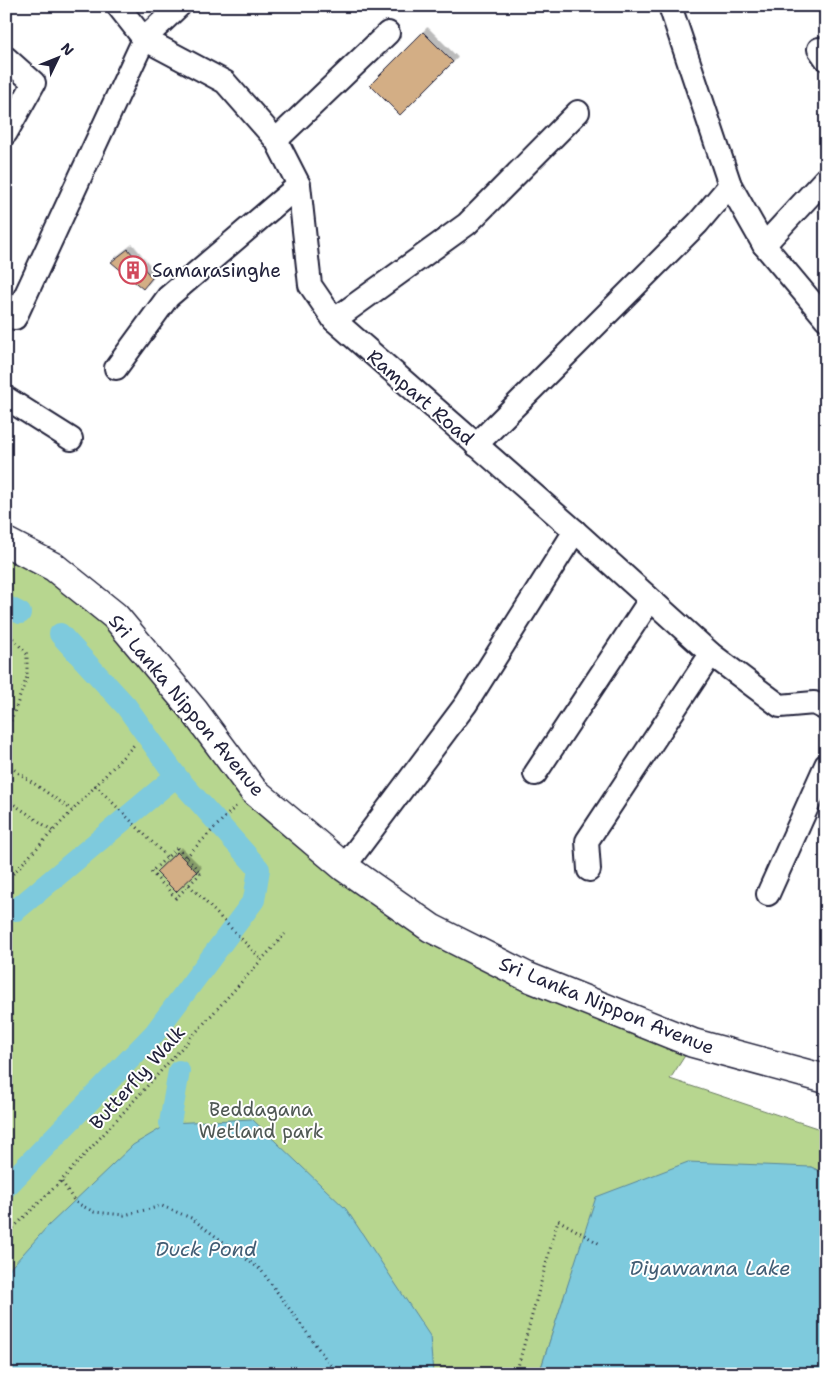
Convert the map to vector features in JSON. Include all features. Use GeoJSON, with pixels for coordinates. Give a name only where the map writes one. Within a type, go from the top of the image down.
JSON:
{"type":"FeatureCollection","features":[{"type":"Feature","properties":{"kind":"street","name":"Rampart Road"},"geometry":{"type":"LineString","coordinates":[[118,6],[144,39],[225,82],[276,140],[299,185],[310,285],[334,320],[576,531],[710,654],[780,706],[814,703],[826,709]]}},
{"type":"Feature","properties":{"kind":"street"},"geometry":{"type":"LineString","coordinates":[[16,318],[144,39],[179,6]]}},
{"type":"Feature","properties":{"kind":"street"},"geometry":{"type":"LineString","coordinates":[[670,6],[730,185],[764,245],[826,319]]}},
{"type":"Feature","properties":{"kind":"street"},"geometry":{"type":"LineString","coordinates":[[276,140],[388,33]]}},
{"type":"Feature","properties":{"kind":"street"},"geometry":{"type":"LineString","coordinates":[[6,58],[34,83],[6,132]]}},
{"type":"Feature","properties":{"kind":"street"},"geometry":{"type":"LineString","coordinates":[[334,320],[467,224],[578,112]]}},
{"type":"Feature","properties":{"kind":"street"},"geometry":{"type":"LineString","coordinates":[[764,245],[826,178]]}},
{"type":"Feature","properties":{"kind":"street"},"geometry":{"type":"LineString","coordinates":[[116,368],[168,297],[299,185]]}},
{"type":"Feature","properties":{"kind":"street"},"geometry":{"type":"LineString","coordinates":[[476,445],[698,223],[730,185]]}},
{"type":"Feature","properties":{"kind":"street"},"geometry":{"type":"LineString","coordinates":[[6,398],[71,439]]}},
{"type":"Feature","properties":{"kind":"street"},"geometry":{"type":"LineString","coordinates":[[344,867],[466,704],[576,531]]}},
{"type":"Feature","properties":{"kind":"street","name":"Sri Lanka Nippon Avenue"},"geometry":{"type":"LineString","coordinates":[[6,542],[54,567],[115,616],[195,712],[252,790],[344,867],[430,928],[528,977],[693,1043],[826,1079]]}},
{"type":"Feature","properties":{"kind":"street"},"geometry":{"type":"LineString","coordinates":[[535,774],[650,600]]}},
{"type":"Feature","properties":{"kind":"street"},"geometry":{"type":"LineString","coordinates":[[590,870],[587,841],[710,654]]}},
{"type":"Feature","properties":{"kind":"street"},"geometry":{"type":"LineString","coordinates":[[768,894],[826,765]]}},
{"type":"Feature","properties":{"kind":"path"},"geometry":{"type":"LineString","coordinates":[[6,631],[26,654],[27,677],[8,729],[6,754]]}},
{"type":"Feature","properties":{"kind":"path"},"geometry":{"type":"LineString","coordinates":[[6,881],[135,744]]}},
{"type":"Feature","properties":{"kind":"path"},"geometry":{"type":"LineString","coordinates":[[6,764],[72,810]]}},
{"type":"Feature","properties":{"kind":"path"},"geometry":{"type":"LineString","coordinates":[[95,785],[166,857]]}},
{"type":"Feature","properties":{"kind":"path"},"geometry":{"type":"LineString","coordinates":[[6,798],[53,831]]}},
{"type":"Feature","properties":{"kind":"path"},"geometry":{"type":"LineString","coordinates":[[186,857],[238,805]]}},
{"type":"Feature","properties":{"kind":"path"},"geometry":{"type":"LineString","coordinates":[[177,848],[202,873],[176,898],[151,872],[166,857],[177,848]]}},
{"type":"Feature","properties":{"kind":"path"},"geometry":{"type":"LineString","coordinates":[[189,885],[262,960]]}},
{"type":"Feature","properties":{"kind":"path","name":"Butterfly Walk"},"geometry":{"type":"LineString","coordinates":[[6,1235],[62,1181],[285,934]]}},
{"type":"Feature","properties":{"kind":"path"},"geometry":{"type":"LineString","coordinates":[[62,1181],[75,1202],[94,1212],[124,1215],[162,1206],[191,1218],[261,1270],[337,1374]]}},
{"type":"Feature","properties":{"kind":"path"},"geometry":{"type":"LineString","coordinates":[[516,1374],[558,1220],[600,1244]]}},
{"type":"Feature","properties":{"kind":"green space","name":"Beddagana Wetland park"},"geometry":{"type":"Polygon","coordinates":[[[6,542],[54,567],[253,790],[431,928],[693,1043],[670,1079],[826,1131],[826,1174],[811,1167],[597,1197],[539,1374],[6,1374],[6,542]]]}},
{"type":"Feature","properties":{"kind":"water","name":"Duck Pond"},"geometry":{"type":"Polygon","coordinates":[[[252,1119],[346,1209],[430,1336],[433,1374],[6,1374],[6,1273],[47,1227],[133,1145],[170,1123],[252,1119]]]}},
{"type":"Feature","properties":{"kind":"water","name":"Diyawanna Lake"},"geometry":{"type":"Polygon","coordinates":[[[688,1162],[811,1167],[826,1174],[826,1374],[539,1374],[596,1197],[688,1162]]]}},
{"type":"Feature","properties":{"kind":"building"},"geometry":{"type":"Polygon","coordinates":[[[779,6],[818,6],[783,14],[779,6]]]}},
{"type":"Feature","properties":{"kind":"building"},"geometry":{"type":"Polygon","coordinates":[[[423,32],[453,62],[400,115],[370,85],[423,32]]]}},
{"type":"Feature","properties":{"kind":"building","name":"Samarasinghe"},"geometry":{"type":"Polygon","coordinates":[[[128,249],[152,278],[143,289],[111,262],[128,249]]]}},
{"type":"Feature","properties":{"kind":"building"},"geometry":{"type":"Polygon","coordinates":[[[177,852],[197,872],[176,892],[156,872],[177,852]]]}},
{"type":"Feature","properties":{"kind":"waterway"},"geometry":{"type":"LineString","coordinates":[[6,606],[20,613]]}},
{"type":"Feature","properties":{"kind":"waterway"},"geometry":{"type":"LineString","coordinates":[[6,907],[16,910],[176,776],[126,706],[60,634]]}},
{"type":"Feature","properties":{"kind":"waterway"},"geometry":{"type":"LineString","coordinates":[[6,1187],[154,1034],[254,900],[259,869],[176,776]]}},
{"type":"Feature","properties":{"kind":"waterway"},"geometry":{"type":"LineString","coordinates":[[170,1123],[179,1071]]}},
{"type":"Feature","properties":{"kind":"place","name":"Samarasinghe"},"geometry":{"type":"Point","coordinates":[133,270]}}]}
